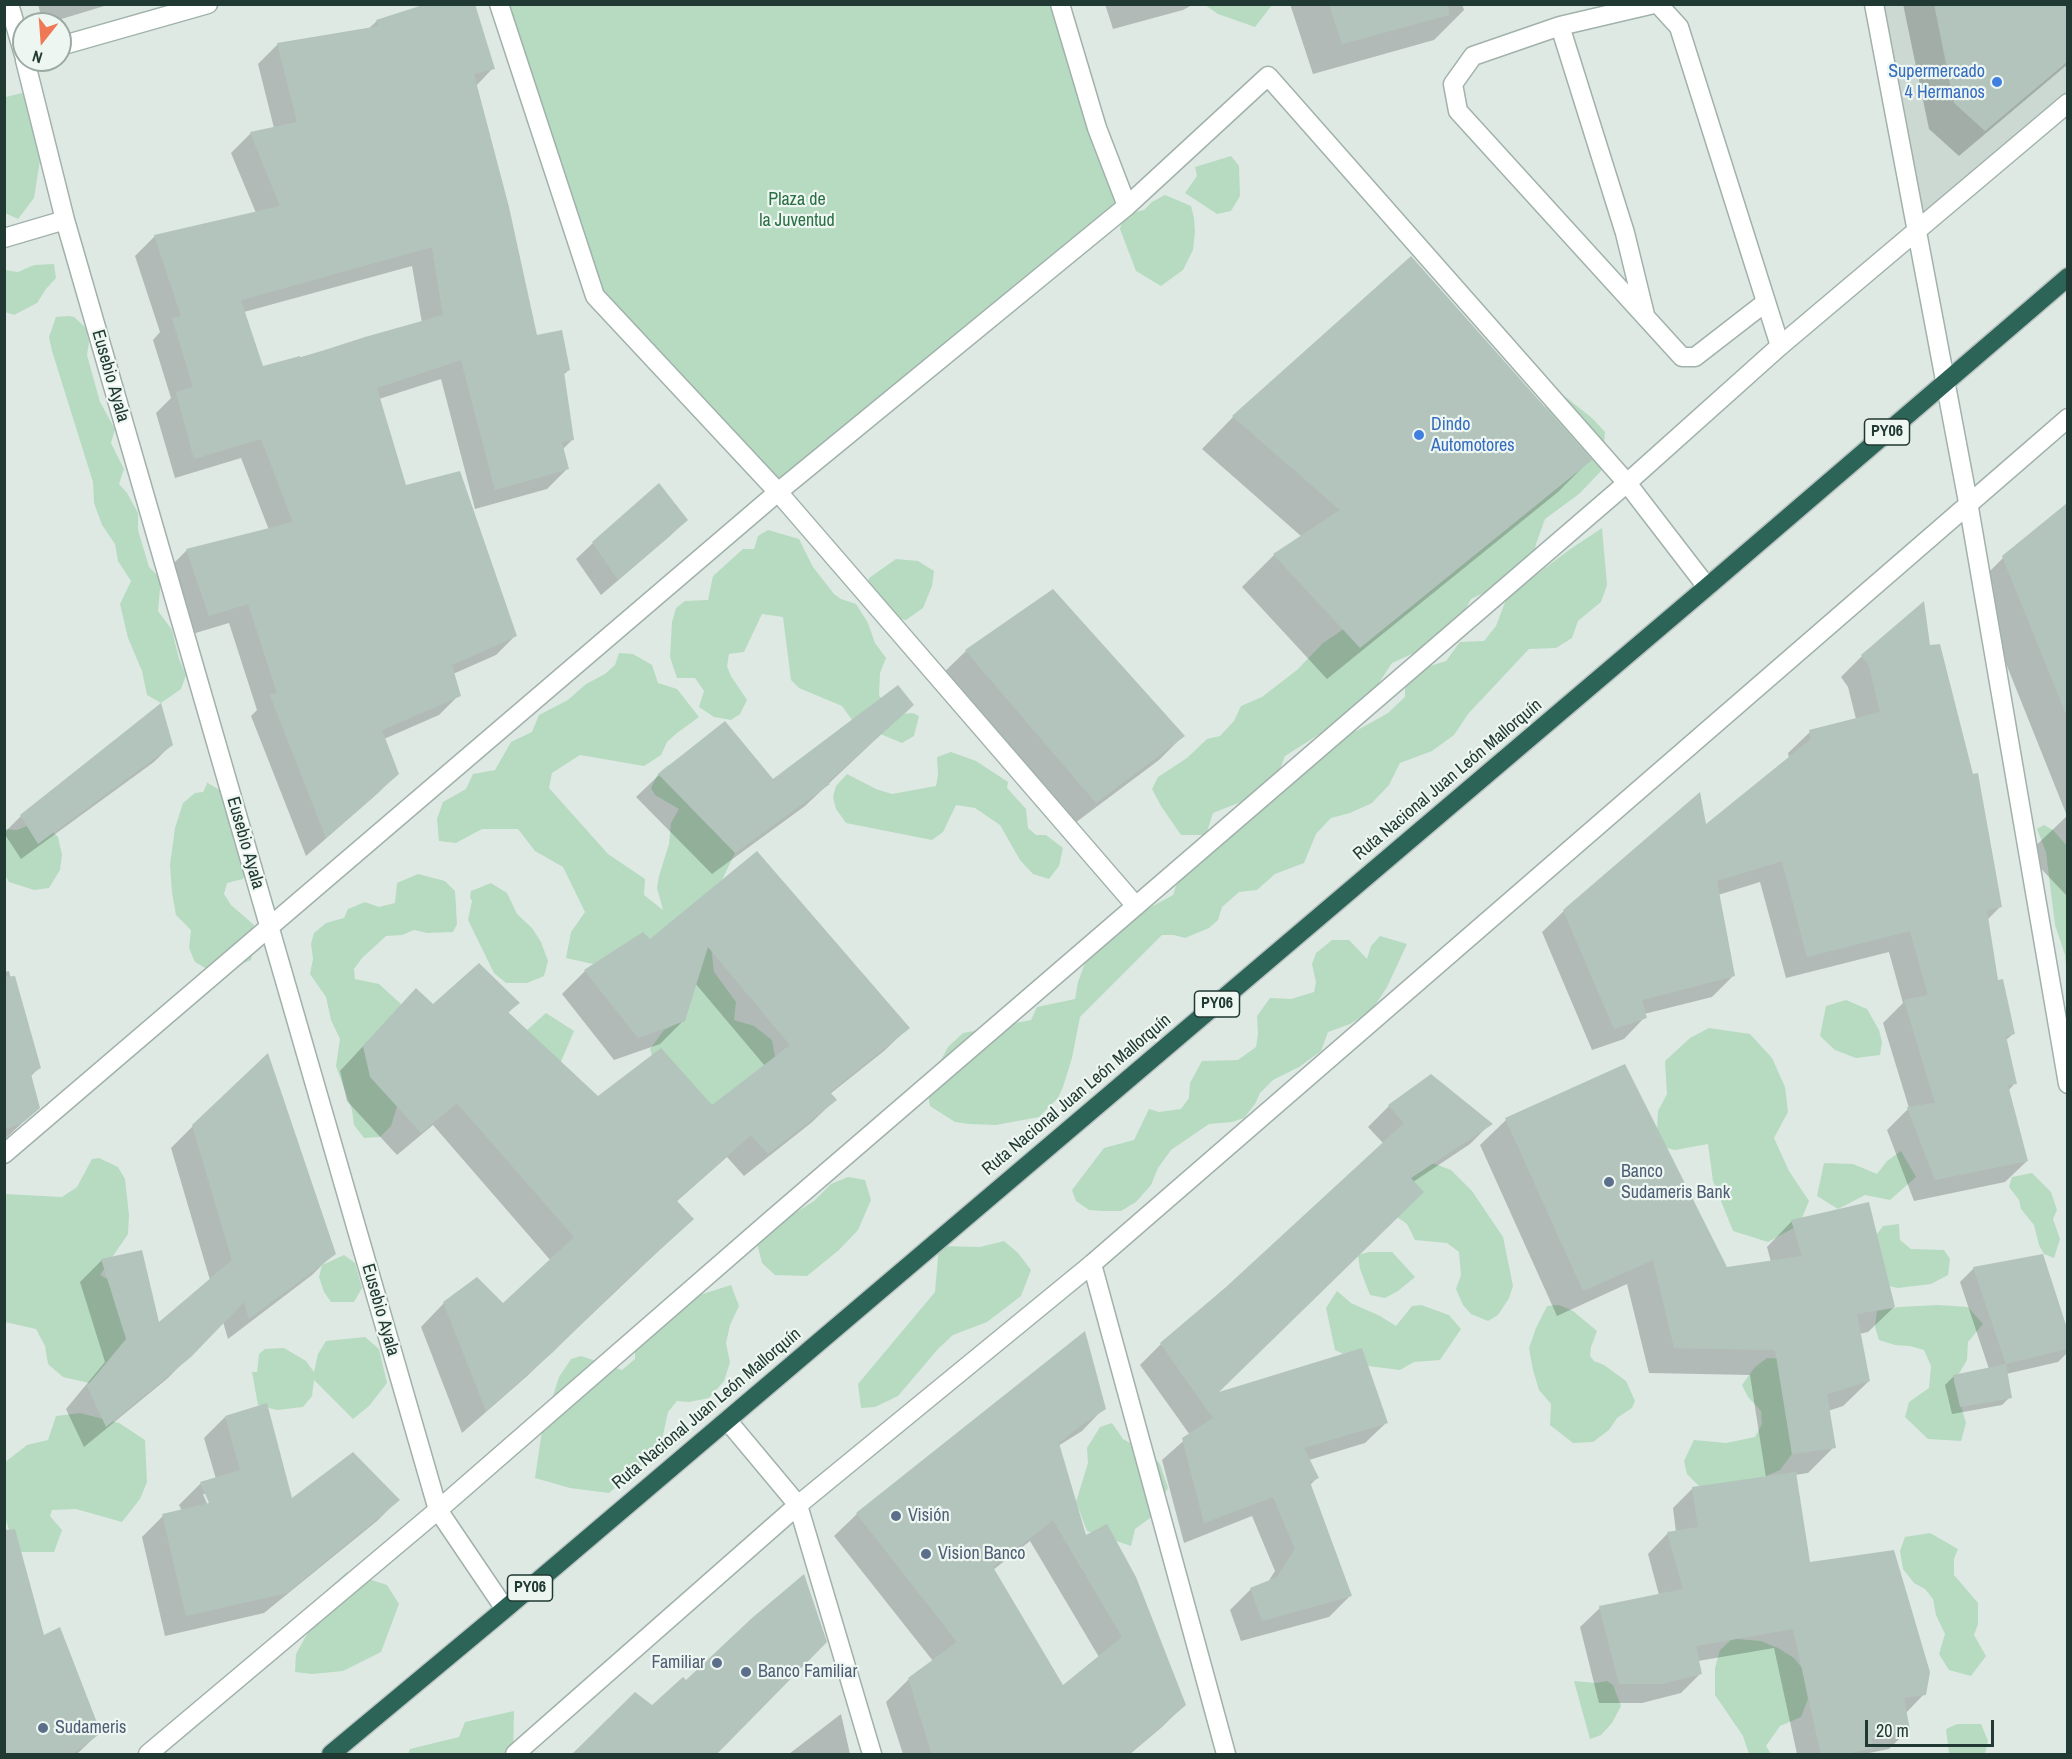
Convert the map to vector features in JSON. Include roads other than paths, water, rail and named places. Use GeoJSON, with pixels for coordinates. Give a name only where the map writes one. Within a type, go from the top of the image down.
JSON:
{"type":"FeatureCollection","features":[{"type":"Feature","properties":{"kind":"highway","name":"Ruta Nacional Juan León Mallorquín"},"geometry":{"type":"LineString","coordinates":[[331,1755],[1707,587],[2067,277]]}},
{"type":"Feature","properties":{"kind":"street"},"geometry":{"type":"LineString","coordinates":[[72,43],[208,4]]}},
{"type":"Feature","properties":{"kind":"street"},"geometry":{"type":"LineString","coordinates":[[499,4],[596,296],[778,492],[1136,906]]}},
{"type":"Feature","properties":{"kind":"street"},"geometry":{"type":"LineString","coordinates":[[1060,4],[1097,128],[1127,206]]}},
{"type":"Feature","properties":{"kind":"street"},"geometry":{"type":"LineString","coordinates":[[1766,302],[1695,357],[1682,357],[1458,111],[1453,84],[1473,56],[1560,26],[1656,4],[1679,27],[1780,346]]}},
{"type":"Feature","properties":{"kind":"street"},"geometry":{"type":"LineString","coordinates":[[1874,4],[1968,502],[2067,1084]]}},
{"type":"Feature","properties":{"kind":"street"},"geometry":{"type":"LineString","coordinates":[[1560,26],[1625,233],[1645,317]]}},
{"type":"Feature","properties":{"kind":"street","name":"Eusebio Ayala"},"geometry":{"type":"LineString","coordinates":[[28,72],[65,220],[438,1510],[505,1609]]}},
{"type":"Feature","properties":{"kind":"street"},"geometry":{"type":"LineString","coordinates":[[4,1154],[778,492],[1127,206],[1268,76],[1627,483],[1707,587]]}},
{"type":"Feature","properties":{"kind":"street"},"geometry":{"type":"LineString","coordinates":[[148,1755],[438,1510],[1627,483],[1780,346],[2067,103]]}},
{"type":"Feature","properties":{"kind":"street"},"geometry":{"type":"LineString","coordinates":[[4,238],[65,220]]}},
{"type":"Feature","properties":{"kind":"street"},"geometry":{"type":"LineString","coordinates":[[515,1755],[798,1505],[1092,1264],[2067,418]]}},
{"type":"Feature","properties":{"kind":"street"},"geometry":{"type":"LineString","coordinates":[[1092,1264],[1226,1755]]}},
{"type":"Feature","properties":{"kind":"street"},"geometry":{"type":"LineString","coordinates":[[727,1420],[798,1505],[872,1755]]}},
{"type":"Feature","properties":{"kind":"place","name":"Supermercado 4 Hermanos"},"geometry":{"type":"Point","coordinates":[1997,82]}},
{"type":"Feature","properties":{"kind":"place","name":"Dindo Automotores"},"geometry":{"type":"Point","coordinates":[1419,435]}},
{"type":"Feature","properties":{"kind":"place","name":"Banco Sudameris Bank"},"geometry":{"type":"Point","coordinates":[1609,1182]}},
{"type":"Feature","properties":{"kind":"place","name":"Visión"},"geometry":{"type":"Point","coordinates":[896,1516]}},
{"type":"Feature","properties":{"kind":"place","name":"Vision Banco"},"geometry":{"type":"Point","coordinates":[926,1554]}},
{"type":"Feature","properties":{"kind":"place","name":"Familiar"},"geometry":{"type":"Point","coordinates":[717,1663]}},
{"type":"Feature","properties":{"kind":"place","name":"Banco Familiar"},"geometry":{"type":"Point","coordinates":[746,1672]}},
{"type":"Feature","properties":{"kind":"place","name":"Sudameris"},"geometry":{"type":"Point","coordinates":[43,1728]}},
{"type":"Feature","properties":{"kind":"park label","name":"Plaza de la Juventud"},"geometry":{"type":"Point","coordinates":[797,210]}}]}
